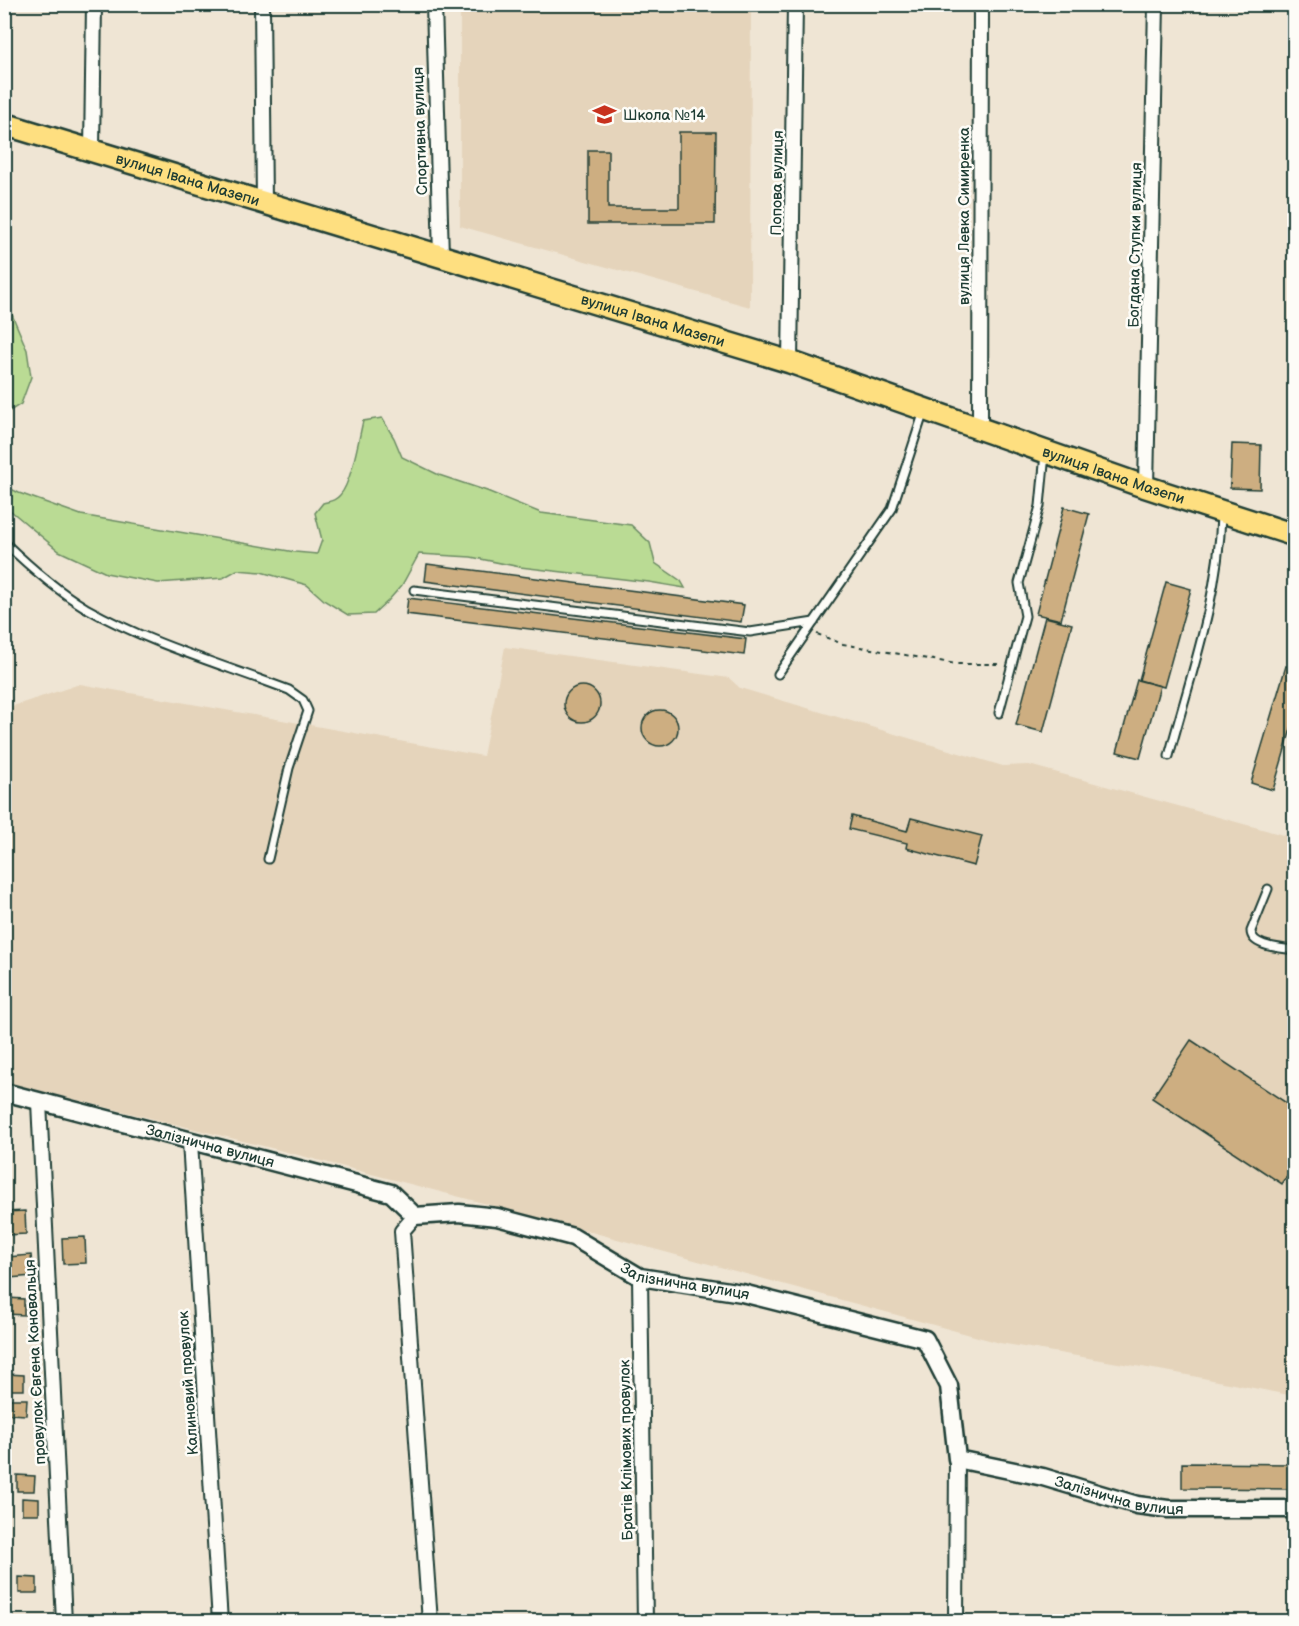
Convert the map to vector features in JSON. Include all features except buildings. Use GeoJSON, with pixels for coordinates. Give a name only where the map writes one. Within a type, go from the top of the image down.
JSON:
{"type":"FeatureCollection","features":[{"type":"Feature","properties":{"kind":"main road","name":"вулиця Івана Мазепи"},"geometry":{"type":"LineString","coordinates":[[4,124],[790,362],[1221,513],[1294,535]]}},
{"type":"Feature","properties":{"kind":"street"},"geometry":{"type":"LineString","coordinates":[[92,150],[94,4]]}},
{"type":"Feature","properties":{"kind":"street"},"geometry":{"type":"LineString","coordinates":[[261,4],[264,203]]}},
{"type":"Feature","properties":{"kind":"street","name":"Спортивна вулиця"},"geometry":{"type":"LineString","coordinates":[[434,4],[441,256]]}},
{"type":"Feature","properties":{"kind":"street","name":"Попова вулиця"},"geometry":{"type":"LineString","coordinates":[[790,362],[795,4]]}},
{"type":"Feature","properties":{"kind":"street","name":"вулиця Левка Симиренка"},"geometry":{"type":"LineString","coordinates":[[980,428],[981,4]]}},
{"type":"Feature","properties":{"kind":"street","name":"Богдана Ступки вулиця"},"geometry":{"type":"LineString","coordinates":[[1146,487],[1156,4]]}},
{"type":"Feature","properties":{"kind":"street","name":"Залізнична вулиця"},"geometry":{"type":"LineString","coordinates":[[4,1092],[391,1193],[415,1216],[459,1213],[497,1217],[573,1237],[640,1277],[742,1293],[925,1339],[949,1386],[957,1459],[1043,1477],[1137,1505],[1168,1509],[1294,1509]]}},
{"type":"Feature","properties":{"kind":"street","name":"провулок Євгена Коновальця"},"geometry":{"type":"LineString","coordinates":[[39,1102],[64,1622]]}},
{"type":"Feature","properties":{"kind":"street","name":"Калиновий провулок"},"geometry":{"type":"LineString","coordinates":[[190,1142],[220,1622]]}},
{"type":"Feature","properties":{"kind":"street"},"geometry":{"type":"LineString","coordinates":[[415,1216],[402,1231],[430,1622]]}},
{"type":"Feature","properties":{"kind":"street","name":"Братів Клімових провулок"},"geometry":{"type":"LineString","coordinates":[[640,1277],[645,1622]]}},
{"type":"Feature","properties":{"kind":"street"},"geometry":{"type":"LineString","coordinates":[[956,1622],[957,1459]]}},
{"type":"Feature","properties":{"kind":"lane"},"geometry":{"type":"LineString","coordinates":[[778,674],[892,509],[925,409]]}},
{"type":"Feature","properties":{"kind":"lane"},"geometry":{"type":"LineString","coordinates":[[999,713],[1025,616],[1019,583],[1040,506],[1046,452]]}},
{"type":"Feature","properties":{"kind":"lane"},"geometry":{"type":"LineString","coordinates":[[1169,756],[1209,608],[1220,549],[1221,513]]}},
{"type":"Feature","properties":{"kind":"lane"},"geometry":{"type":"LineString","coordinates":[[4,542],[34,571],[85,607],[161,644],[289,690],[303,700],[308,711],[289,768],[268,859]]}},
{"type":"Feature","properties":{"kind":"lane"},"geometry":{"type":"LineString","coordinates":[[414,591],[750,632],[814,622]]}},
{"type":"Feature","properties":{"kind":"lane"},"geometry":{"type":"LineString","coordinates":[[1268,889],[1251,936],[1253,940],[1263,944],[1294,950]]}},
{"type":"Feature","properties":{"kind":"path"},"geometry":{"type":"LineString","coordinates":[[809,630],[843,644],[956,664],[1012,664]]}},
{"type":"Feature","properties":{"kind":"shaded area","name":"Школа №14"},"geometry":{"type":"Polygon","coordinates":[[[460,5],[751,5],[750,307],[460,226],[460,5]]]}},
{"type":"Feature","properties":{"kind":"shaded area"},"geometry":{"type":"Polygon","coordinates":[[[505,647],[729,678],[740,688],[1003,766],[1029,765],[1294,838],[1294,1396],[1177,1373],[1000,1343],[514,1211],[5,1082],[4,709],[80,684],[483,756],[505,647]]]}},
{"type":"Feature","properties":{"kind":"green space"},"geometry":{"type":"Polygon","coordinates":[[[5,298],[27,350],[31,377],[21,404],[5,414],[5,298]]]}},
{"type":"Feature","properties":{"kind":"green space"},"geometry":{"type":"Polygon","coordinates":[[[382,418],[402,457],[439,475],[541,513],[631,525],[650,543],[655,563],[681,581],[685,588],[520,567],[471,557],[419,554],[402,585],[374,614],[348,615],[325,601],[307,585],[261,572],[237,570],[223,578],[158,583],[106,573],[59,551],[5,506],[5,486],[81,515],[317,554],[322,540],[315,513],[323,503],[336,499],[344,489],[354,460],[363,421],[382,418]]]}},
{"type":"Feature","properties":{"kind":"place","name":"Школа №14"},"geometry":{"type":"Point","coordinates":[605,115]}}]}
